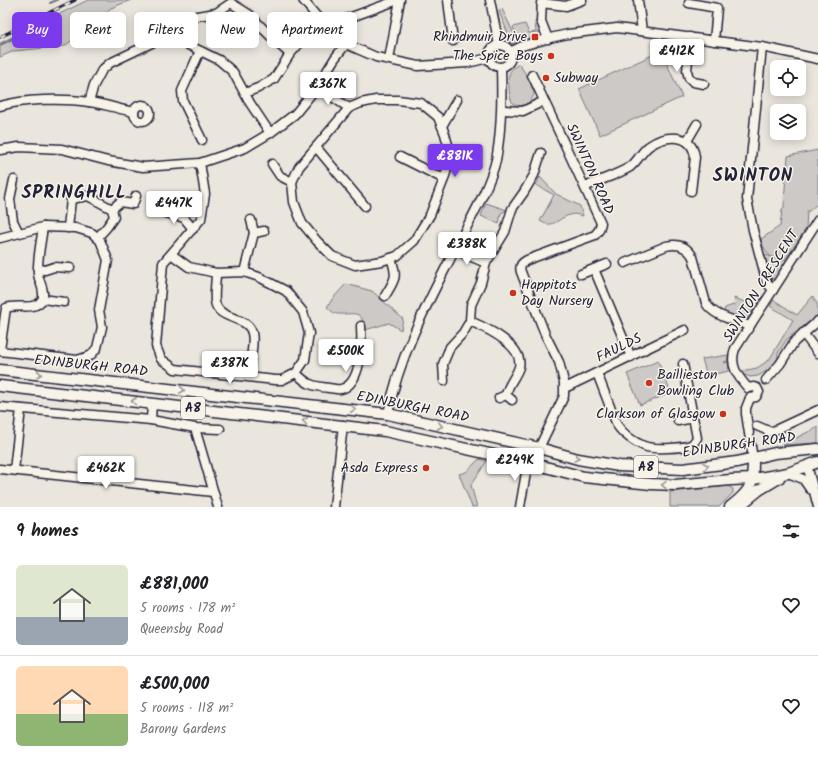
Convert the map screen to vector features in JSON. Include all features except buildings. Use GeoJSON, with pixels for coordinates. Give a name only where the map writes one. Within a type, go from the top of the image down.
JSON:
{"type":"FeatureCollection","features":[{"type":"Feature","properties":{"kind":"main road","name":"EDINBURGH ROAD"},"geometry":{"type":"LineString","coordinates":[[0,370],[388,414],[539,448],[578,459],[619,466],[683,469],[753,463],[784,452],[818,449]]}},
{"type":"Feature","properties":{"kind":"main road","name":"EDINBURGH ROAD"},"geometry":{"type":"LineString","coordinates":[[0,386],[386,431],[530,463],[584,477],[675,485],[753,479]]}},
{"type":"Feature","properties":{"kind":"main road"},"geometry":{"type":"LineString","coordinates":[[152,403],[154,387]]}},
{"type":"Feature","properties":{"kind":"main road"},"geometry":{"type":"LineString","coordinates":[[322,423],[325,406]]}},
{"type":"Feature","properties":{"kind":"main road"},"geometry":{"type":"LineString","coordinates":[[386,431],[388,414]]}},
{"type":"Feature","properties":{"kind":"main road"},"geometry":{"type":"LineString","coordinates":[[530,463],[539,448]]}},
{"type":"Feature","properties":{"kind":"main road"},"geometry":{"type":"LineString","coordinates":[[784,452],[800,458],[807,465]]}},
{"type":"Feature","properties":{"kind":"main road","name":"A8"},"geometry":{"type":"LineString","coordinates":[[753,479],[788,473],[818,462]]}},
{"type":"Feature","properties":{"kind":"main road"},"geometry":{"type":"LineString","coordinates":[[753,463],[760,473],[777,471],[788,473]]}},
{"type":"Feature","properties":{"kind":"main road"},"geometry":{"type":"LineString","coordinates":[[733,507],[746,494],[753,479],[753,463]]}},
{"type":"Feature","properties":{"kind":"main road"},"geometry":{"type":"LineString","coordinates":[[733,507],[758,490],[788,473]]}},
{"type":"Feature","properties":{"kind":"main road"},"geometry":{"type":"LineString","coordinates":[[731,480],[740,488],[739,497],[733,507]]}},
{"type":"Feature","properties":{"kind":"street"},"geometry":{"type":"LineString","coordinates":[[303,0],[313,12]]}},
{"type":"Feature","properties":{"kind":"street"},"geometry":{"type":"LineString","coordinates":[[357,15],[399,0],[389,59]]}},
{"type":"Feature","properties":{"kind":"street"},"geometry":{"type":"LineString","coordinates":[[448,0],[453,41]]}},
{"type":"Feature","properties":{"kind":"street"},"geometry":{"type":"LineString","coordinates":[[490,0],[499,45]]}},
{"type":"Feature","properties":{"kind":"street"},"geometry":{"type":"LineString","coordinates":[[548,38],[541,21],[541,2],[566,6],[582,0]]}},
{"type":"Feature","properties":{"kind":"street"},"geometry":{"type":"LineString","coordinates":[[638,0],[642,31]]}},
{"type":"Feature","properties":{"kind":"street"},"geometry":{"type":"LineString","coordinates":[[198,16],[216,13],[231,3],[250,15],[290,54]]}},
{"type":"Feature","properties":{"kind":"street"},"geometry":{"type":"LineString","coordinates":[[689,3],[717,8],[714,41]]}},
{"type":"Feature","properties":{"kind":"street"},"geometry":{"type":"LineString","coordinates":[[510,52],[522,46],[548,38],[617,28],[762,47],[818,59]]}},
{"type":"Feature","properties":{"kind":"street"},"geometry":{"type":"LineString","coordinates":[[690,37],[687,71],[688,75],[693,82],[704,84]]}},
{"type":"Feature","properties":{"kind":"street"},"geometry":{"type":"LineString","coordinates":[[499,45],[505,46],[510,52],[509,61],[504,66],[492,64],[489,58],[492,48],[499,45]]}},
{"type":"Feature","properties":{"kind":"street"},"geometry":{"type":"LineString","coordinates":[[762,47],[747,199],[753,230],[767,283],[773,290]]}},
{"type":"Feature","properties":{"kind":"street"},"geometry":{"type":"LineString","coordinates":[[89,102],[94,85],[102,70],[110,63],[141,48]]}},
{"type":"Feature","properties":{"kind":"street"},"geometry":{"type":"LineString","coordinates":[[194,48],[219,60],[233,72],[270,134]]}},
{"type":"Feature","properties":{"kind":"street"},"geometry":{"type":"LineString","coordinates":[[245,93],[274,79],[295,48]]}},
{"type":"Feature","properties":{"kind":"street"},"geometry":{"type":"LineString","coordinates":[[0,150],[19,147],[62,149],[108,161],[143,167],[200,163],[245,148],[270,134],[295,114],[317,87],[343,48]]}},
{"type":"Feature","properties":{"kind":"street"},"geometry":{"type":"LineString","coordinates":[[356,48],[376,56],[418,66],[467,63],[489,58]]}},
{"type":"Feature","properties":{"kind":"street"},"geometry":{"type":"LineString","coordinates":[[200,51],[182,91],[183,101],[202,140]]}},
{"type":"Feature","properties":{"kind":"street"},"geometry":{"type":"LineString","coordinates":[[388,414],[393,390],[409,344],[482,198],[495,162],[501,130],[501,66]]}},
{"type":"Feature","properties":{"kind":"street","name":"SWINTON ROAD"},"geometry":{"type":"LineString","coordinates":[[532,75],[585,187],[600,220],[601,226],[597,232],[591,236],[527,260],[520,266],[542,327],[561,368],[565,388],[564,396],[559,409],[539,448]]}},
{"type":"Feature","properties":{"kind":"street"},"geometry":{"type":"LineString","coordinates":[[317,87],[349,108]]}},
{"type":"Feature","properties":{"kind":"street"},"geometry":{"type":"LineString","coordinates":[[0,106],[20,102],[62,100],[89,102],[134,112]]}},
{"type":"Feature","properties":{"kind":"street"},"geometry":{"type":"LineString","coordinates":[[376,100],[398,100],[421,103],[438,117],[442,126],[451,156],[444,179],[430,214],[414,241],[398,256],[382,261],[355,265],[332,256],[302,223],[294,202],[292,182],[299,167],[349,108],[361,103],[376,100]]}},
{"type":"Feature","properties":{"kind":"street"},"geometry":{"type":"LineString","coordinates":[[442,126],[457,100]]}},
{"type":"Feature","properties":{"kind":"street"},"geometry":{"type":"LineString","coordinates":[[502,110],[523,111],[544,101]]}},
{"type":"Feature","properties":{"kind":"street"},"geometry":{"type":"LineString","coordinates":[[687,141],[697,124]]}},
{"type":"Feature","properties":{"kind":"street"},"geometry":{"type":"LineString","coordinates":[[585,187],[631,166],[645,149],[654,144],[673,138],[682,138],[687,141],[694,151],[695,157],[691,191]]}},
{"type":"Feature","properties":{"kind":"street"},"geometry":{"type":"LineString","coordinates":[[316,147],[365,206]]}},
{"type":"Feature","properties":{"kind":"street"},"geometry":{"type":"LineString","coordinates":[[444,381],[443,364],[450,346],[463,332],[470,321],[471,305],[481,283],[486,264],[505,232],[512,209],[534,175],[541,153]]}},
{"type":"Feature","properties":{"kind":"street"},"geometry":{"type":"LineString","coordinates":[[400,157],[444,179]]}},
{"type":"Feature","properties":{"kind":"street"},"geometry":{"type":"LineString","coordinates":[[171,254],[190,267],[216,273],[244,272],[259,277],[286,291],[303,312],[308,333],[305,360],[296,373],[282,380],[175,369],[161,360],[156,346],[162,264],[201,219],[205,194],[200,163]]}},
{"type":"Feature","properties":{"kind":"street"},"geometry":{"type":"LineString","coordinates":[[272,164],[280,176],[292,182]]}},
{"type":"Feature","properties":{"kind":"street"},"geometry":{"type":"LineString","coordinates":[[14,180],[10,199],[13,221],[19,233]]}},
{"type":"Feature","properties":{"kind":"street"},"geometry":{"type":"LineString","coordinates":[[68,228],[72,199],[88,196],[112,209],[114,217],[107,228],[97,238]]}},
{"type":"Feature","properties":{"kind":"street"},"geometry":{"type":"LineString","coordinates":[[112,209],[120,202],[133,204],[136,196]]}},
{"type":"Feature","properties":{"kind":"street"},"geometry":{"type":"LineString","coordinates":[[163,212],[184,218],[193,229]]}},
{"type":"Feature","properties":{"kind":"street"},"geometry":{"type":"LineString","coordinates":[[244,272],[254,233],[251,220]]}},
{"type":"Feature","properties":{"kind":"street","name":"SWINTON CRESCENT"},"geometry":{"type":"LineString","coordinates":[[753,463],[746,414],[746,408],[750,398],[747,394],[748,388],[737,375],[733,359],[735,349],[818,220]]}},
{"type":"Feature","properties":{"kind":"street"},"geometry":{"type":"LineString","coordinates":[[0,238],[43,227],[76,228],[92,233],[100,240],[108,260],[99,310],[102,327],[97,348],[90,356],[77,360],[0,350],[6,308],[12,306],[26,308],[38,304],[43,299],[44,294],[38,276],[43,227]]}},
{"type":"Feature","properties":{"kind":"street"},"geometry":{"type":"LineString","coordinates":[[254,233],[264,231]]}},
{"type":"Feature","properties":{"kind":"street"},"geometry":{"type":"LineString","coordinates":[[625,263],[666,246],[673,244],[681,246],[691,252],[708,308],[714,313],[750,326]]}},
{"type":"Feature","properties":{"kind":"street"},"geometry":{"type":"LineString","coordinates":[[455,250],[486,264]]}},
{"type":"Feature","properties":{"kind":"street"},"geometry":{"type":"LineString","coordinates":[[385,296],[396,276],[391,258]]}},
{"type":"Feature","properties":{"kind":"street"},"geometry":{"type":"LineString","coordinates":[[581,274],[607,264]]}},
{"type":"Feature","properties":{"kind":"street"},"geometry":{"type":"LineString","coordinates":[[39,269],[45,270],[54,267],[70,268]]}},
{"type":"Feature","properties":{"kind":"street"},"geometry":{"type":"LineString","coordinates":[[594,270],[630,357]]}},
{"type":"Feature","properties":{"kind":"street"},"geometry":{"type":"LineString","coordinates":[[216,273],[214,302],[216,307],[220,312],[247,324],[252,332],[253,339],[248,376]]}},
{"type":"Feature","properties":{"kind":"street"},"geometry":{"type":"LineString","coordinates":[[43,299],[64,302]]}},
{"type":"Feature","properties":{"kind":"street"},"geometry":{"type":"LineString","coordinates":[[470,321],[509,344],[519,358],[519,367],[509,384],[506,398]]}},
{"type":"Feature","properties":{"kind":"street"},"geometry":{"type":"LineString","coordinates":[[766,380],[780,364],[794,342],[818,321]]}},
{"type":"Feature","properties":{"kind":"street"},"geometry":{"type":"LineString","coordinates":[[296,373],[307,384],[315,387],[341,389],[353,381],[358,370],[362,340],[361,326]]}},
{"type":"Feature","properties":{"kind":"street","name":"FAULDS"},"geometry":{"type":"LineString","coordinates":[[565,388],[685,330]]}},
{"type":"Feature","properties":{"kind":"street"},"geometry":{"type":"LineString","coordinates":[[803,333],[818,353]]}},
{"type":"Feature","properties":{"kind":"street"},"geometry":{"type":"LineString","coordinates":[[597,373],[617,425],[622,432],[643,446],[666,448],[692,444],[697,438],[683,364]]}},
{"type":"Feature","properties":{"kind":"street"},"geometry":{"type":"LineString","coordinates":[[150,420],[152,403]]}},
{"type":"Feature","properties":{"kind":"street"},"geometry":{"type":"LineString","coordinates":[[0,407],[150,420],[195,428],[220,429]]}},
{"type":"Feature","properties":{"kind":"street"},"geometry":{"type":"LineString","coordinates":[[14,470],[21,409]]}},
{"type":"Feature","properties":{"kind":"street"},"geometry":{"type":"LineString","coordinates":[[757,426],[771,432],[818,410]]}},
{"type":"Feature","properties":{"kind":"street"},"geometry":{"type":"LineString","coordinates":[[678,421],[693,418]]}},
{"type":"Feature","properties":{"kind":"street"},"geometry":{"type":"LineString","coordinates":[[334,507],[343,425]]}},
{"type":"Feature","properties":{"kind":"street"},"geometry":{"type":"LineString","coordinates":[[195,428],[218,507]]}},
{"type":"Feature","properties":{"kind":"street"},"geometry":{"type":"LineString","coordinates":[[520,507],[526,473],[530,463]]}},
{"type":"Feature","properties":{"kind":"street"},"geometry":{"type":"LineString","coordinates":[[807,465],[814,497]]}},
{"type":"Feature","properties":{"kind":"street"},"geometry":{"type":"LineString","coordinates":[[0,469],[213,492]]}},
{"type":"Feature","properties":{"kind":"street"},"geometry":{"type":"LineString","coordinates":[[788,473],[803,479],[806,482],[818,507]]}},
{"type":"Feature","properties":{"kind":"shaded area"},"geometry":{"type":"Polygon","coordinates":[[[88,0],[131,0],[111,8],[106,12],[70,12],[70,42],[62,46],[62,13],[88,0]]]}},
{"type":"Feature","properties":{"kind":"shaded area"},"geometry":{"type":"Polygon","coordinates":[[[502,9],[518,42],[515,44],[510,43],[499,10],[502,9]]]}},
{"type":"Feature","properties":{"kind":"shaded area"},"geometry":{"type":"Polygon","coordinates":[[[538,20],[540,29],[537,36],[520,41],[513,27],[525,24],[529,33],[536,32],[535,22],[538,20]]]}},
{"type":"Feature","properties":{"kind":"shaded area"},"geometry":{"type":"Polygon","coordinates":[[[12,37],[12,48],[45,48],[14,51],[0,57],[0,43],[12,37]]]}},
{"type":"Feature","properties":{"kind":"shaded area"},"geometry":{"type":"Polygon","coordinates":[[[661,51],[682,97],[600,135],[579,89],[661,51]]]}},
{"type":"Feature","properties":{"kind":"shaded area"},"geometry":{"type":"Polygon","coordinates":[[[519,64],[529,79],[534,93],[529,102],[520,106],[516,105],[512,101],[509,81],[510,72],[519,64]]]}},
{"type":"Feature","properties":{"kind":"shaded area"},"geometry":{"type":"Polygon","coordinates":[[[818,150],[818,203],[807,211],[806,229],[787,257],[782,259],[773,258],[764,248],[761,239],[780,226],[782,210],[784,207],[788,156],[818,150]]]}},
{"type":"Feature","properties":{"kind":"shaded area"},"geometry":{"type":"Polygon","coordinates":[[[540,177],[556,194],[580,206],[583,216],[572,214],[552,224],[540,221],[554,195],[536,185],[540,177]]]}},
{"type":"Feature","properties":{"kind":"shaded area"},"geometry":{"type":"Polygon","coordinates":[[[486,203],[507,210],[501,213],[499,224],[481,216],[486,203]]]}},
{"type":"Feature","properties":{"kind":"shaded area"},"geometry":{"type":"Polygon","coordinates":[[[764,254],[778,260],[786,259],[775,279],[770,279],[764,254]]]}},
{"type":"Feature","properties":{"kind":"shaded area"},"geometry":{"type":"Polygon","coordinates":[[[346,284],[372,291],[403,319],[401,330],[389,323],[365,330],[362,318],[356,314],[337,314],[331,311],[327,307],[346,284]]]}},
{"type":"Feature","properties":{"kind":"shaded area"},"geometry":{"type":"Polygon","coordinates":[[[813,296],[818,306],[818,315],[787,339],[778,353],[778,358],[770,369],[758,376],[750,377],[742,374],[741,371],[757,368],[769,360],[793,320],[770,306],[774,300],[797,315],[813,296]]]}},
{"type":"Feature","properties":{"kind":"shaded area"},"geometry":{"type":"Polygon","coordinates":[[[734,298],[756,306],[748,318],[745,319],[724,312],[725,308],[736,304],[734,298]]]}},
{"type":"Feature","properties":{"kind":"shaded area"},"geometry":{"type":"Polygon","coordinates":[[[728,355],[728,361],[723,362],[728,362],[729,371],[707,376],[702,359],[728,355]]]}},
{"type":"Feature","properties":{"kind":"shaded area","name":"Baillieston Bowling Club"},"geometry":{"type":"Polygon","coordinates":[[[658,361],[671,393],[640,405],[627,374],[658,361]]]}},
{"type":"Feature","properties":{"kind":"shaded area"},"geometry":{"type":"Polygon","coordinates":[[[818,427],[818,443],[782,445],[818,427]]]}},
{"type":"Feature","properties":{"kind":"shaded area"},"geometry":{"type":"Polygon","coordinates":[[[479,459],[487,461],[471,485],[477,507],[472,507],[459,474],[466,472],[479,459]]]}},
{"type":"Feature","properties":{"kind":"shaded area"},"geometry":{"type":"Polygon","coordinates":[[[728,486],[733,489],[733,493],[719,507],[670,507],[670,492],[728,486]]]}},
{"type":"Feature","properties":{"kind":"waterway"},"geometry":{"type":"LineString","coordinates":[[50,3],[57,0]]}},
{"type":"Feature","properties":{"kind":"waterway"},"geometry":{"type":"LineString","coordinates":[[0,45],[12,39]]}},
{"type":"Feature","properties":{"kind":"railway"},"geometry":{"type":"LineString","coordinates":[[0,37],[75,0]]}},
{"type":"Feature","properties":{"kind":"place","name":"Rhindmuir Drive"},"geometry":{"type":"Point","coordinates":[535,37]}},
{"type":"Feature","properties":{"kind":"place","name":"The Spice Boys"},"geometry":{"type":"Point","coordinates":[551,56]}},
{"type":"Feature","properties":{"kind":"place","name":"Subway"},"geometry":{"type":"Point","coordinates":[546,78]}},
{"type":"Feature","properties":{"kind":"place","name":"Happitots Day Nursery"},"geometry":{"type":"Point","coordinates":[513,293]}},
{"type":"Feature","properties":{"kind":"place","name":"Baillieston Bowling Club"},"geometry":{"type":"Point","coordinates":[649,383]}},
{"type":"Feature","properties":{"kind":"place","name":"Clarkson of Glasgow"},"geometry":{"type":"Point","coordinates":[723,414]}},
{"type":"Feature","properties":{"kind":"place","name":"Asda Express"},"geometry":{"type":"Point","coordinates":[426,468]}},
{"type":"Feature","properties":{"kind":"district","name":"SWINTON"},"geometry":{"type":"Point","coordinates":[753,176]}},
{"type":"Feature","properties":{"kind":"district","name":"SPRINGHILL"},"geometry":{"type":"Point","coordinates":[74,193]}}]}
